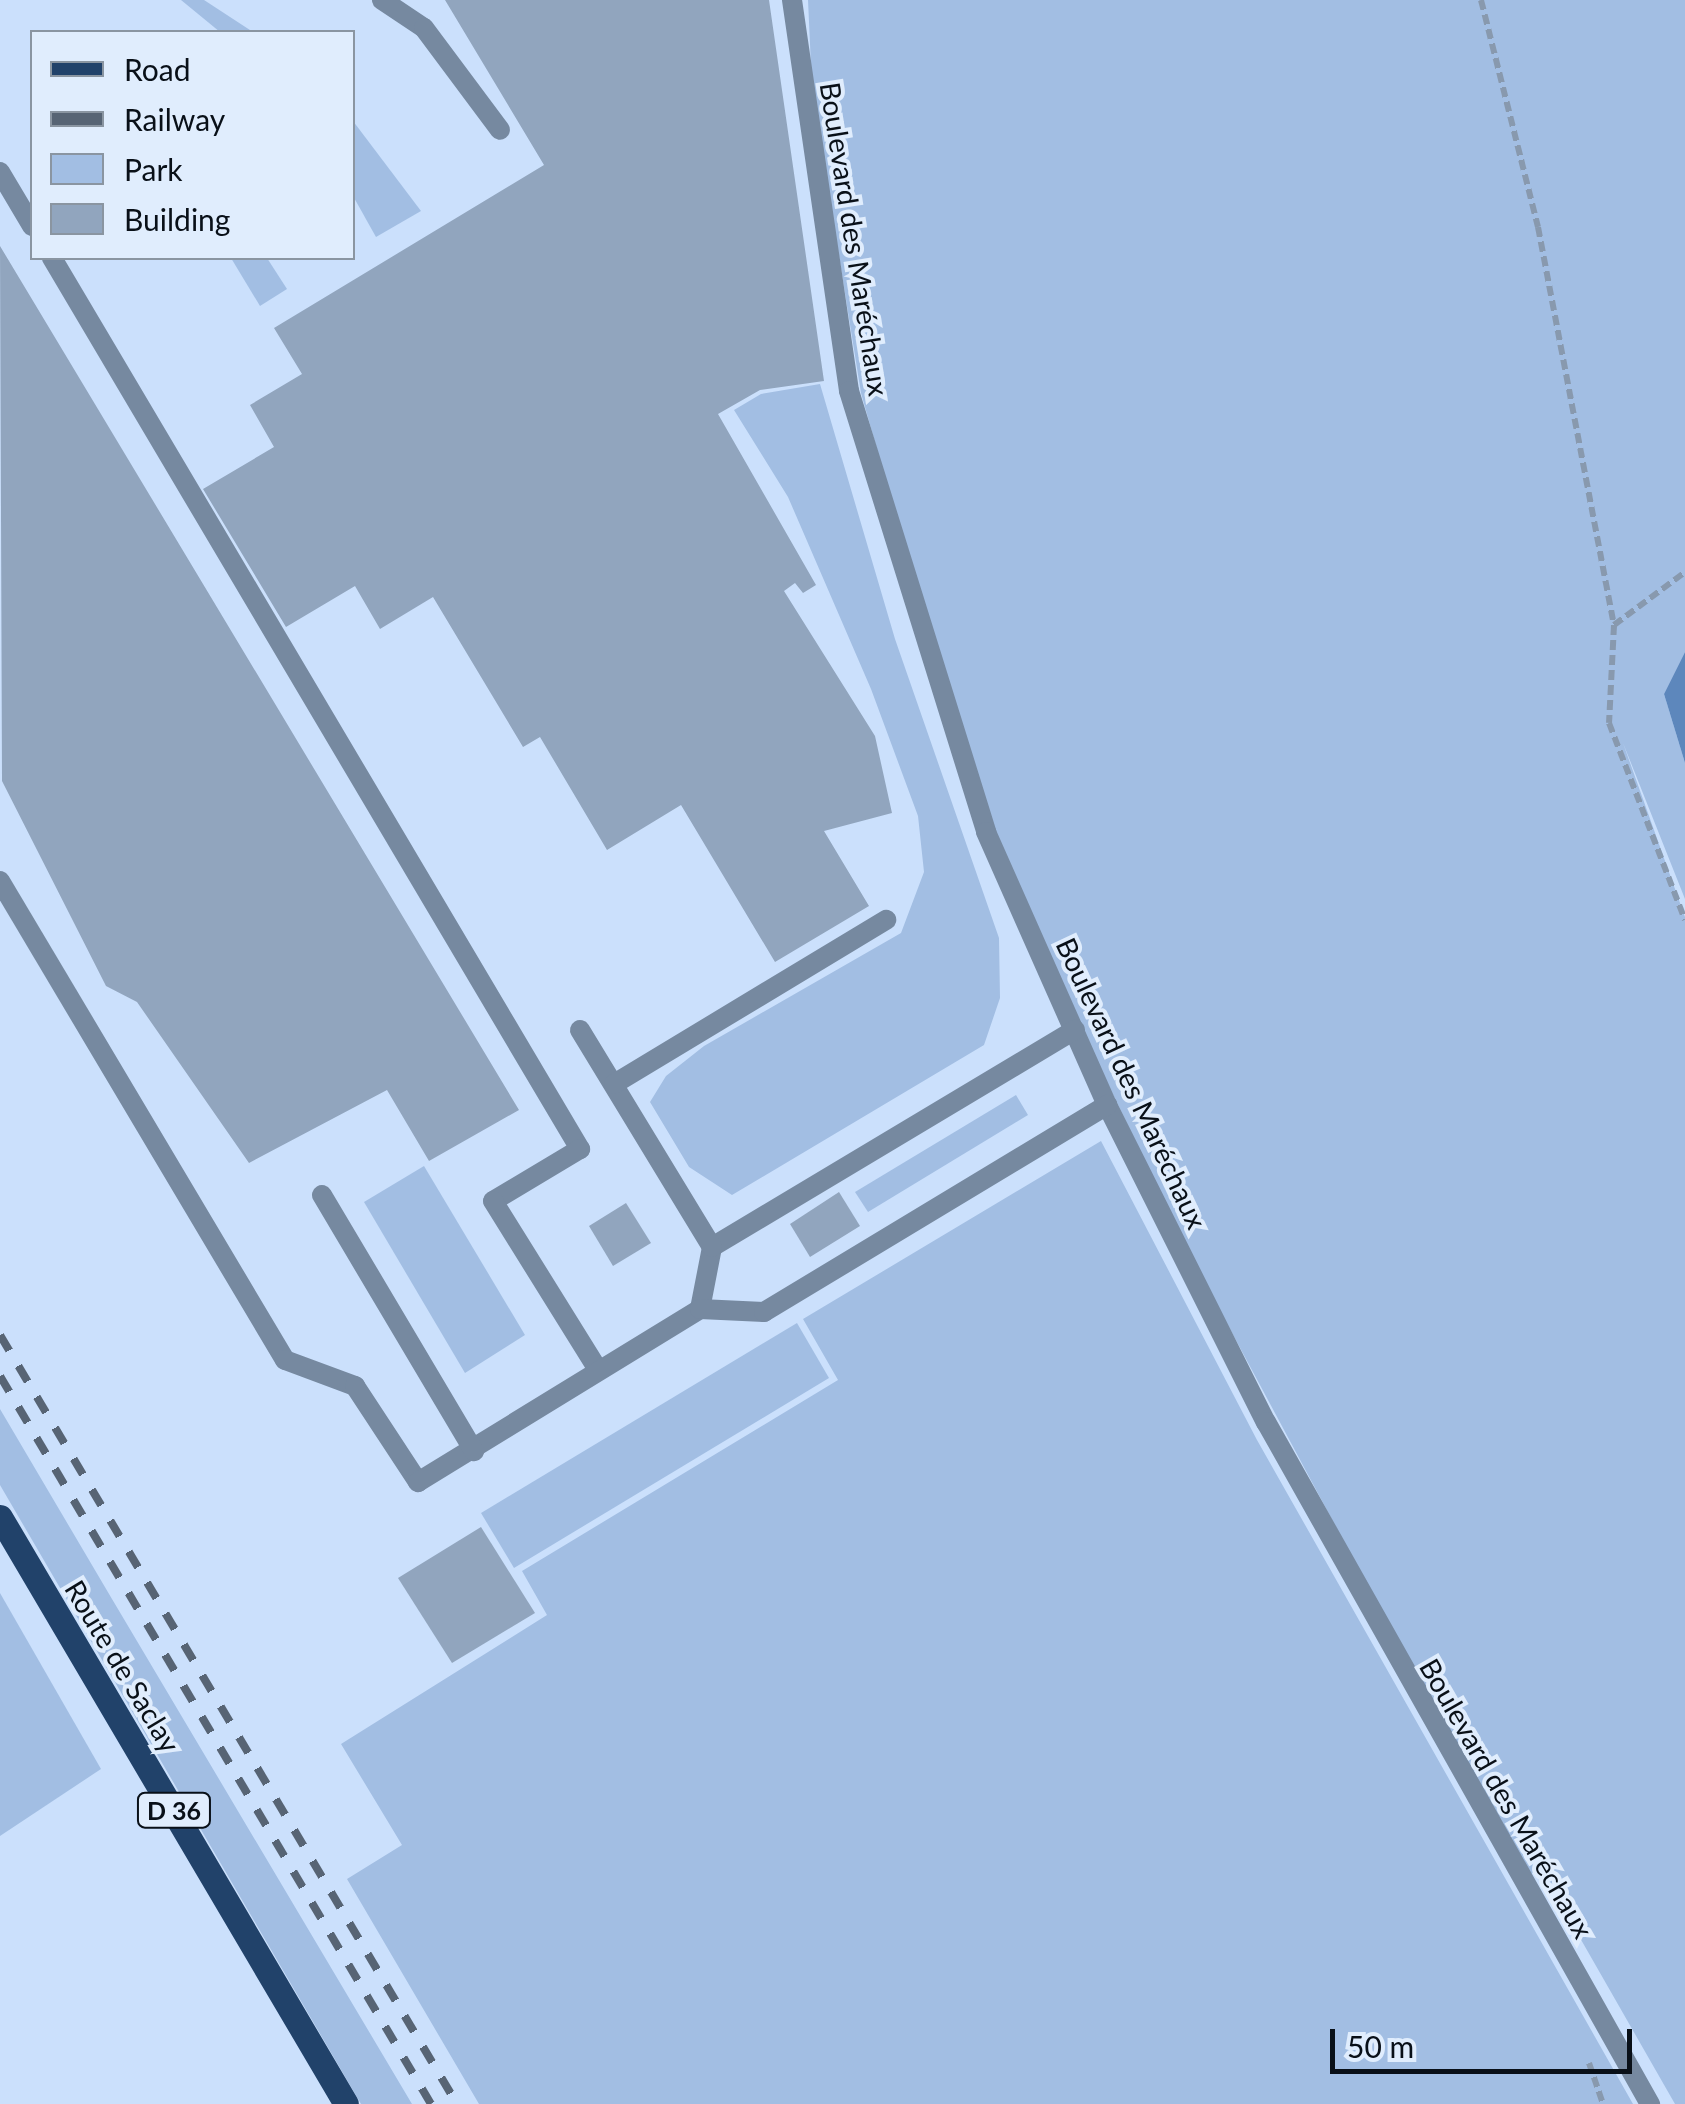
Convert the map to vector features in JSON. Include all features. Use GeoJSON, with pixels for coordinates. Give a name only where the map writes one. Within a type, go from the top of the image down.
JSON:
{"type":"FeatureCollection","features":[{"type":"Feature","properties":{"kind":"main road","name":"Route de Saclay"},"geometry":{"type":"LineString","coordinates":[[0,1517],[346,2104]]}},
{"type":"Feature","properties":{"kind":"lane"},"geometry":{"type":"LineString","coordinates":[[382,0],[424,28],[500,130]]}},
{"type":"Feature","properties":{"kind":"lane","name":"Boulevard des Maréchaux"},"geometry":{"type":"LineString","coordinates":[[792,0],[848,391],[986,832],[1107,1105],[1266,1422],[1650,2104]]}},
{"type":"Feature","properties":{"kind":"lane"},"geometry":{"type":"LineString","coordinates":[[0,172],[30,223]]}},
{"type":"Feature","properties":{"kind":"lane"},"geometry":{"type":"LineString","coordinates":[[53,260],[580,1149],[493,1202],[598,1370]]}},
{"type":"Feature","properties":{"kind":"lane"},"geometry":{"type":"LineString","coordinates":[[0,881],[285,1360],[355,1386],[418,1482],[700,1309],[764,1312],[1107,1105]]}},
{"type":"Feature","properties":{"kind":"lane"},"geometry":{"type":"LineString","coordinates":[[614,1084],[886,920]]}},
{"type":"Feature","properties":{"kind":"lane"},"geometry":{"type":"LineString","coordinates":[[580,1030],[712,1247],[700,1309]]}},
{"type":"Feature","properties":{"kind":"lane"},"geometry":{"type":"LineString","coordinates":[[712,1247],[1075,1030]]}},
{"type":"Feature","properties":{"kind":"lane"},"geometry":{"type":"LineString","coordinates":[[322,1195],[474,1451]]}},
{"type":"Feature","properties":{"kind":"path"},"geometry":{"type":"LineString","coordinates":[[1481,0],[1538,227],[1614,626],[1610,723],[1685,920]]}},
{"type":"Feature","properties":{"kind":"path"},"geometry":{"type":"LineString","coordinates":[[1614,626],[1685,572]]}},
{"type":"Feature","properties":{"kind":"green space"},"geometry":{"type":"Polygon","coordinates":[[[181,0],[204,0],[250,30],[218,30],[181,0]]]}},
{"type":"Feature","properties":{"kind":"green space"},"geometry":{"type":"Polygon","coordinates":[[[808,0],[1685,0],[1685,652],[1664,694],[1685,763],[1685,899],[1623,743],[1685,917],[1685,2104],[1675,2104],[1540,1868],[1524,1878],[1193,1260],[986,832],[861,393],[812,88],[808,0]]]}},
{"type":"Feature","properties":{"kind":"green space"},"geometry":{"type":"Polygon","coordinates":[[[355,124],[421,211],[376,237],[355,200],[355,124]]]}},
{"type":"Feature","properties":{"kind":"green space"},"geometry":{"type":"Polygon","coordinates":[[[232,260],[268,260],[287,289],[260,306],[232,260]]]}},
{"type":"Feature","properties":{"kind":"green space"},"geometry":{"type":"Polygon","coordinates":[[[820,384],[895,639],[999,938],[1000,998],[984,1045],[732,1195],[689,1167],[650,1102],[666,1076],[704,1046],[901,933],[924,872],[918,816],[871,689],[788,497],[734,410],[761,394],[820,384]]]}},
{"type":"Feature","properties":{"kind":"green space"},"geometry":{"type":"Polygon","coordinates":[[[1016,1095],[1028,1115],[868,1212],[855,1192],[1016,1095]]]}},
{"type":"Feature","properties":{"kind":"green space"},"geometry":{"type":"Polygon","coordinates":[[[1101,1141],[1257,1440],[1633,2104],[479,2104],[347,1879],[402,1845],[341,1744],[547,1615],[522,1571],[838,1380],[803,1319],[1101,1141]]]}},
{"type":"Feature","properties":{"kind":"green space"},"geometry":{"type":"Polygon","coordinates":[[[424,1166],[525,1335],[465,1373],[364,1202],[424,1166]]]}},
{"type":"Feature","properties":{"kind":"green space"},"geometry":{"type":"Polygon","coordinates":[[[797,1323],[829,1378],[514,1568],[481,1513],[797,1323]]]}},
{"type":"Feature","properties":{"kind":"green space"},"geometry":{"type":"Polygon","coordinates":[[[0,1409],[412,2104],[361,2104],[0,1485],[0,1409]]]}},
{"type":"Feature","properties":{"kind":"green space"},"geometry":{"type":"Polygon","coordinates":[[[0,1593],[101,1769],[0,1836],[0,1593]]]}},
{"type":"Feature","properties":{"kind":"shaded area"},"geometry":{"type":"Polygon","coordinates":[[[1685,652],[1685,763],[1664,694],[1685,652]]]}},
{"type":"Feature","properties":{"kind":"building"},"geometry":{"type":"Polygon","coordinates":[[[445,0],[769,0],[824,381],[760,390],[718,414],[816,585],[803,593],[795,583],[784,591],[875,736],[892,813],[824,831],[869,906],[775,962],[681,805],[607,850],[540,737],[523,747],[433,597],[380,629],[355,586],[286,627],[203,489],[274,447],[250,405],[302,374],[274,328],[544,165],[445,0]]]}},
{"type":"Feature","properties":{"kind":"building"},"geometry":{"type":"Polygon","coordinates":[[[0,246],[519,1110],[429,1161],[387,1090],[249,1163],[137,1002],[106,986],[2,781],[0,246]]]}},
{"type":"Feature","properties":{"kind":"building"},"geometry":{"type":"Polygon","coordinates":[[[839,1192],[860,1226],[810,1257],[790,1224],[839,1192]]]}},
{"type":"Feature","properties":{"kind":"building"},"geometry":{"type":"Polygon","coordinates":[[[626,1203],[651,1243],[613,1266],[589,1226],[626,1203]]]}},
{"type":"Feature","properties":{"kind":"building"},"geometry":{"type":"Polygon","coordinates":[[[481,1527],[535,1613],[452,1663],[398,1578],[481,1527]]]}},
{"type":"Feature","properties":{"kind":"railway"},"geometry":{"type":"LineString","coordinates":[[0,1335],[457,2104]]}},
{"type":"Feature","properties":{"kind":"railway"},"geometry":{"type":"LineString","coordinates":[[0,1376],[431,2104]]}}]}
